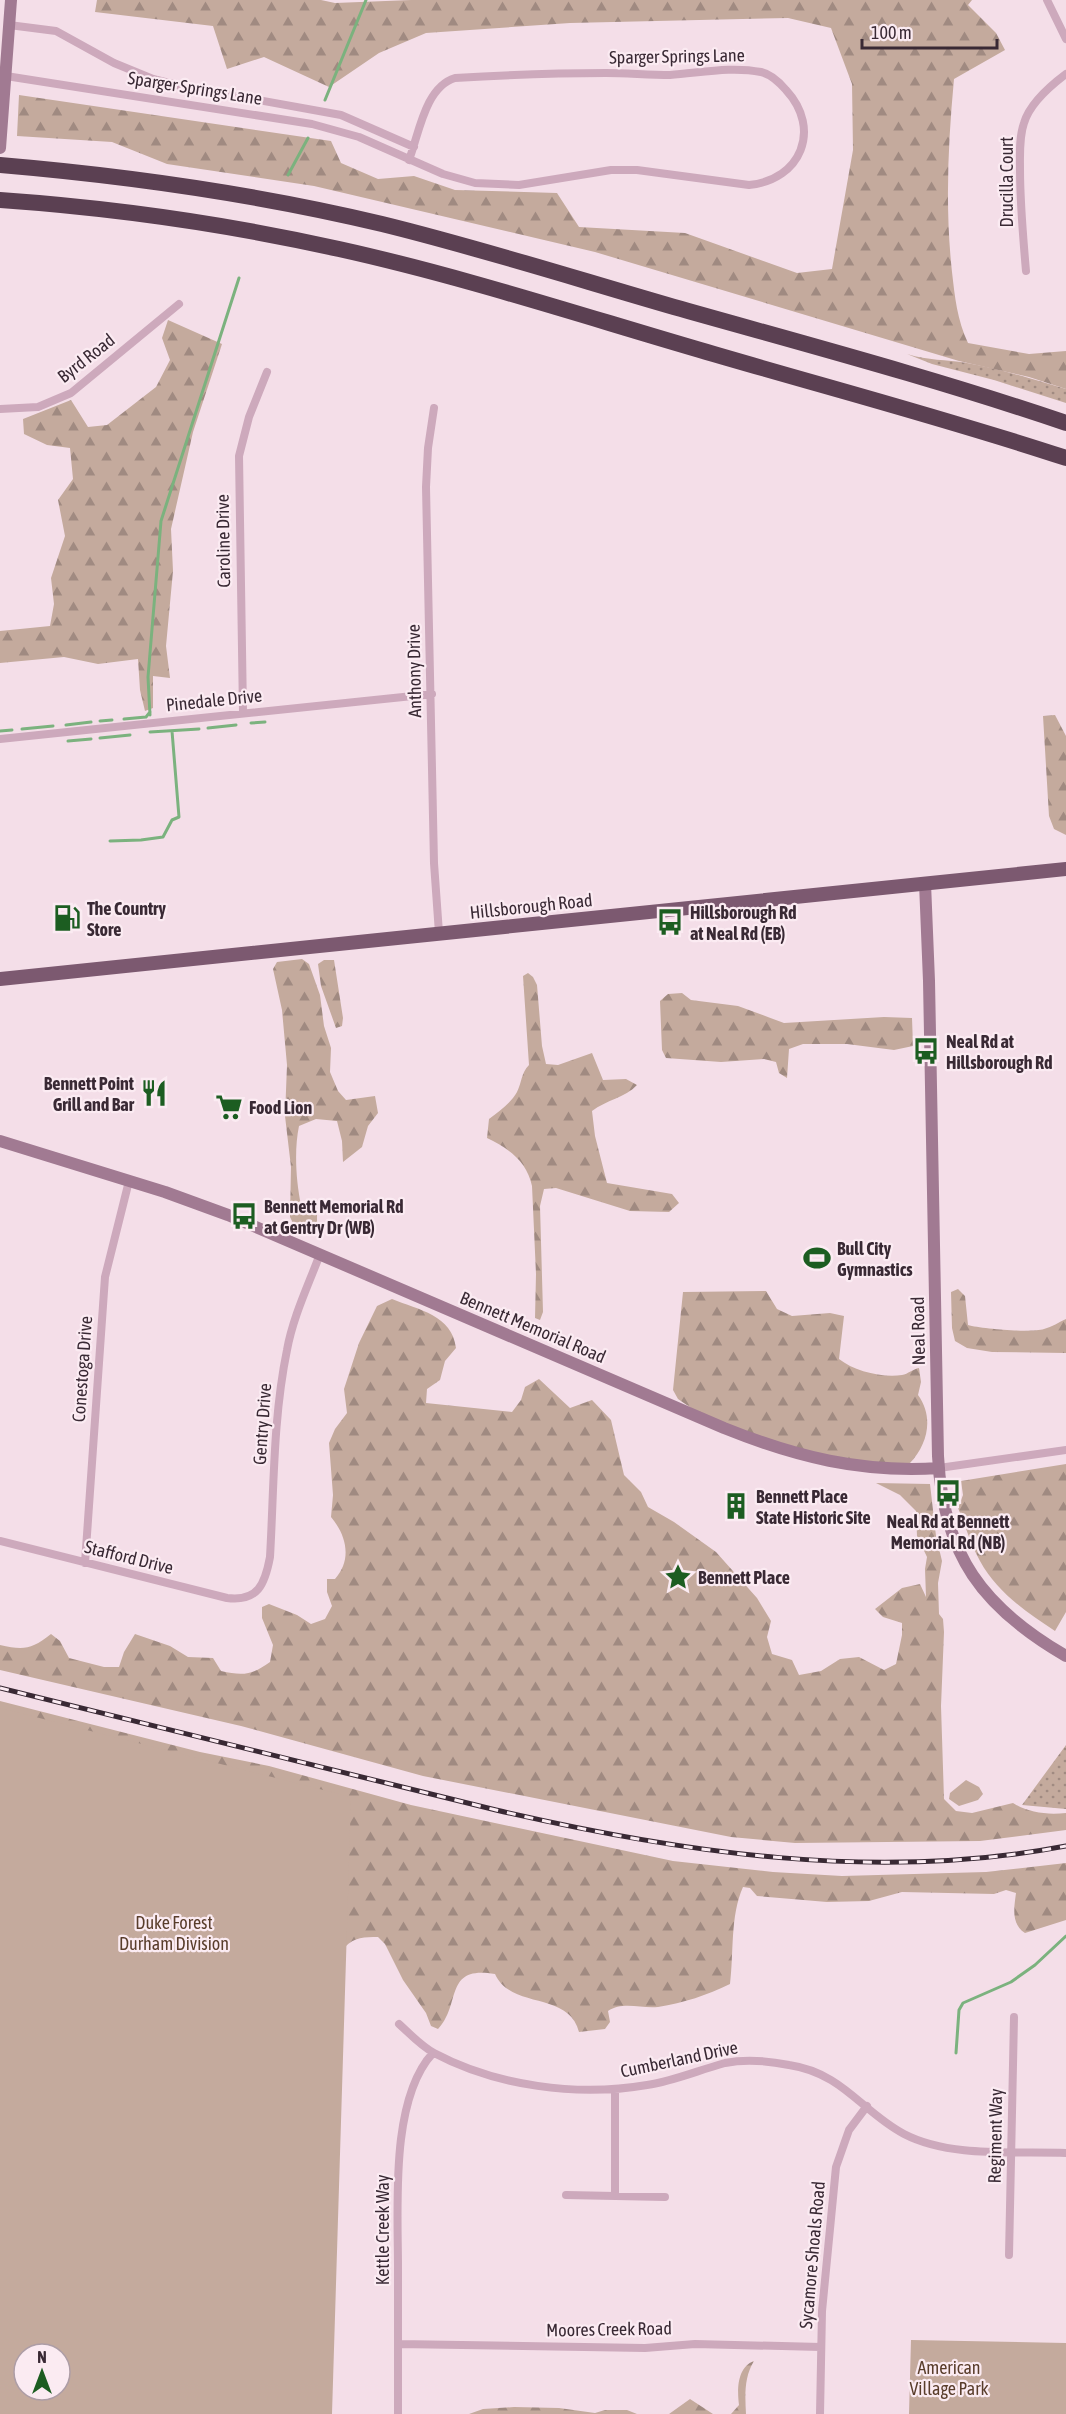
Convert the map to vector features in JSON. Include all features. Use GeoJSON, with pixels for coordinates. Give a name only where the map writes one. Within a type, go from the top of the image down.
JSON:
{"type":"FeatureCollection","features":[{"type":"Feature","properties":{"kind":"highway"},"geometry":{"type":"LineString","coordinates":[[0,165],[85,172],[249,196],[381,224],[787,339],[1066,423]]}},
{"type":"Feature","properties":{"kind":"highway"},"geometry":{"type":"LineString","coordinates":[[0,200],[132,212],[284,238],[371,257],[496,290],[1066,458]]}},
{"type":"Feature","properties":{"kind":"highway"},"geometry":{"type":"LineString","coordinates":[[976,430],[1010,448],[1066,470]]}},
{"type":"Feature","properties":{"kind":"main road","name":"Hillsborough Road"},"geometry":{"type":"LineString","coordinates":[[0,979],[1066,869]]}},
{"type":"Feature","properties":{"kind":"street"},"geometry":{"type":"LineString","coordinates":[[1047,0],[1066,39]]}},
{"type":"Feature","properties":{"kind":"street"},"geometry":{"type":"LineString","coordinates":[[0,148],[9,25],[7,6]]}},
{"type":"Feature","properties":{"kind":"street","name":"Sparger Springs Lane"},"geometry":{"type":"LineString","coordinates":[[9,25],[56,31],[130,71],[172,84],[341,115],[414,147]]}},
{"type":"Feature","properties":{"kind":"street","name":"Sparger Springs Lane"},"geometry":{"type":"LineString","coordinates":[[6,76],[312,124],[359,137],[409,160],[442,174],[475,183],[519,185],[611,170],[637,170],[749,185],[765,184],[785,173],[796,160],[803,142],[805,126],[801,110],[792,96],[779,82],[764,72],[740,70],[669,75],[606,73],[455,78],[439,86],[432,97],[409,160]]}},
{"type":"Feature","properties":{"kind":"street","name":"Drucilla Court"},"geometry":{"type":"LineString","coordinates":[[1026,271],[1020,196],[1023,124],[1028,113],[1044,93],[1066,74]]}},
{"type":"Feature","properties":{"kind":"street","name":"Byrd Road"},"geometry":{"type":"LineString","coordinates":[[0,410],[38,407],[71,393],[179,304]]}},
{"type":"Feature","properties":{"kind":"street","name":"Caroline Drive"},"geometry":{"type":"LineString","coordinates":[[243,713],[239,456],[245,429],[267,372]]}},
{"type":"Feature","properties":{"kind":"street","name":"Anthony Drive"},"geometry":{"type":"LineString","coordinates":[[434,408],[428,448],[426,487],[435,874],[439,933]]}},
{"type":"Feature","properties":{"kind":"street","name":"Pinedale Drive"},"geometry":{"type":"LineString","coordinates":[[0,740],[432,694]]}},
{"type":"Feature","properties":{"kind":"street","name":"Neal Road"},"geometry":{"type":"LineString","coordinates":[[925,883],[939,1468],[943,1500],[960,1553],[974,1579],[988,1598],[1010,1619],[1066,1656]]}},
{"type":"Feature","properties":{"kind":"street","name":"Bennett Memorial Road"},"geometry":{"type":"LineString","coordinates":[[0,1141],[228,1215],[775,1448],[823,1461],[861,1467],[901,1469],[939,1468],[1066,1450]]}},
{"type":"Feature","properties":{"kind":"street","name":"Conestoga Drive"},"geometry":{"type":"LineString","coordinates":[[85,1563],[105,1277],[129,1181]]}},
{"type":"Feature","properties":{"kind":"street","name":"Gentry Drive"},"geometry":{"type":"LineString","coordinates":[[250,1596],[261,1586],[270,1557],[280,1393],[287,1348],[294,1320],[320,1254]]}},
{"type":"Feature","properties":{"kind":"street","name":"Stafford Drive"},"geometry":{"type":"LineString","coordinates":[[0,1541],[227,1598],[243,1599],[250,1596]]}},
{"type":"Feature","properties":{"kind":"street","name":"Regiment Way"},"geometry":{"type":"LineString","coordinates":[[1009,2255],[1014,2017]]}},
{"type":"Feature","properties":{"kind":"street","name":"Cumberland Drive"},"geometry":{"type":"LineString","coordinates":[[399,2024],[433,2053],[504,2079],[532,2086],[615,2089],[674,2080],[727,2063],[764,2062],[791,2065],[822,2075],[840,2084],[904,2134],[933,2145],[956,2149],[1066,2152]]}},
{"type":"Feature","properties":{"kind":"street","name":"Kettle Creek Way"},"geometry":{"type":"LineString","coordinates":[[398,2414],[400,2140],[413,2089],[433,2053]]}},
{"type":"Feature","properties":{"kind":"street"},"geometry":{"type":"LineString","coordinates":[[615,2089],[615,2196]]}},
{"type":"Feature","properties":{"kind":"street","name":"Sycamore Shoals Road"},"geometry":{"type":"LineString","coordinates":[[820,2414],[821,2347],[827,2247],[836,2167],[849,2130],[867,2106]]}},
{"type":"Feature","properties":{"kind":"street"},"geometry":{"type":"LineString","coordinates":[[566,2194],[665,2196]]}},
{"type":"Feature","properties":{"kind":"street","name":"Moores Creek Road"},"geometry":{"type":"LineString","coordinates":[[398,2344],[645,2348],[695,2344],[821,2347]]}},
{"type":"Feature","properties":{"kind":"green space"},"geometry":{"type":"Polygon","coordinates":[[[97,0],[321,0],[335,3],[411,0],[972,0],[968,5],[996,33],[1005,50],[954,79],[948,200],[952,272],[959,317],[968,343],[1029,354],[1066,351],[1066,389],[1029,377],[959,361],[595,252],[314,186],[167,164],[112,142],[17,136],[19,95],[331,141],[341,163],[378,179],[414,176],[455,190],[557,193],[579,227],[685,233],[797,273],[832,269],[853,150],[852,84],[831,28],[788,18],[570,23],[426,33],[379,53],[329,87],[264,57],[227,69],[213,26],[95,12],[97,0]]]}},
{"type":"Feature","properties":{"kind":"green space"},"geometry":{"type":"Polygon","coordinates":[[[168,320],[222,344],[193,432],[171,529],[173,571],[166,646],[170,678],[153,676],[153,708],[145,711],[140,690],[138,659],[98,664],[64,657],[0,663],[0,631],[50,626],[54,604],[51,578],[65,536],[58,500],[73,479],[70,448],[47,445],[24,434],[23,419],[71,400],[88,427],[107,425],[156,387],[170,360],[162,338],[168,320]]]}},
{"type":"Feature","properties":{"kind":"green space"},"geometry":{"type":"Polygon","coordinates":[[[907,354],[979,365],[1066,389],[1066,403],[994,380],[932,364],[907,354]]]}},
{"type":"Feature","properties":{"kind":"green space"},"geometry":{"type":"Polygon","coordinates":[[[1055,715],[1066,736],[1066,835],[1054,829],[1049,816],[1043,716],[1055,715]]]}},
{"type":"Feature","properties":{"kind":"green space"},"geometry":{"type":"Polygon","coordinates":[[[302,959],[309,964],[320,995],[324,1026],[331,1048],[330,1072],[338,1091],[346,1100],[375,1096],[378,1113],[368,1126],[362,1147],[343,1162],[342,1141],[337,1121],[316,1119],[299,1126],[296,1165],[301,1205],[312,1206],[317,1214],[317,1227],[308,1231],[295,1227],[290,1217],[291,1167],[285,1116],[287,1065],[282,1010],[273,969],[277,962],[302,959]]]}},
{"type":"Feature","properties":{"kind":"green space"},"geometry":{"type":"Polygon","coordinates":[[[324,960],[334,960],[343,1018],[342,1026],[336,1028],[321,986],[318,964],[324,960]]]}},
{"type":"Feature","properties":{"kind":"green space"},"geometry":{"type":"Polygon","coordinates":[[[528,973],[537,985],[542,1046],[546,1064],[558,1065],[592,1053],[603,1080],[626,1079],[637,1085],[627,1093],[592,1111],[595,1136],[607,1183],[672,1194],[679,1203],[669,1212],[630,1211],[556,1188],[544,1189],[540,1206],[543,1312],[540,1320],[535,1318],[536,1274],[532,1186],[526,1169],[516,1156],[487,1138],[489,1119],[514,1096],[524,1071],[529,1065],[523,976],[528,973]]]}},
{"type":"Feature","properties":{"kind":"green space"},"geometry":{"type":"Polygon","coordinates":[[[682,993],[691,1000],[738,1006],[784,1023],[884,1017],[912,1018],[913,1046],[894,1050],[847,1044],[803,1044],[789,1049],[787,1078],[779,1073],[776,1062],[764,1059],[721,1062],[666,1058],[662,1050],[660,1001],[668,994],[682,993]]]}},
{"type":"Feature","properties":{"kind":"green space"},"geometry":{"type":"Polygon","coordinates":[[[958,1289],[965,1296],[968,1325],[1029,1331],[1044,1329],[1066,1319],[1066,1353],[992,1352],[967,1348],[955,1341],[952,1328],[951,1292],[958,1289]]]}},
{"type":"Feature","properties":{"kind":"green space"},"geometry":{"type":"Polygon","coordinates":[[[766,1291],[777,1309],[792,1316],[830,1313],[844,1316],[839,1359],[852,1367],[894,1376],[919,1368],[921,1382],[918,1395],[926,1412],[927,1430],[921,1447],[910,1463],[840,1463],[768,1441],[700,1414],[678,1399],[673,1390],[683,1292],[766,1291]]]}},
{"type":"Feature","properties":{"kind":"green space"},"geometry":{"type":"Polygon","coordinates":[[[392,1299],[433,1315],[448,1328],[453,1337],[456,1348],[445,1361],[440,1380],[427,1389],[426,1403],[512,1412],[521,1400],[525,1387],[539,1379],[570,1408],[592,1400],[611,1420],[624,1475],[641,1492],[648,1507],[674,1522],[716,1552],[757,1598],[771,1621],[767,1637],[772,1654],[792,1660],[799,1675],[821,1671],[840,1659],[859,1657],[884,1670],[896,1664],[902,1623],[883,1617],[875,1609],[902,1588],[920,1584],[926,1597],[927,1557],[917,1536],[916,1511],[900,1495],[876,1483],[930,1484],[936,1536],[942,1561],[938,1583],[939,1614],[943,1619],[944,1632],[941,1706],[944,1799],[956,1811],[972,1813],[1013,1803],[1038,1812],[1066,1813],[1066,1830],[980,1841],[795,1843],[731,1837],[423,1776],[241,1726],[0,1670],[0,1645],[15,1648],[32,1646],[51,1634],[60,1641],[69,1658],[104,1667],[119,1667],[124,1652],[135,1634],[170,1646],[188,1657],[213,1658],[221,1671],[235,1674],[247,1673],[258,1670],[270,1662],[273,1645],[262,1618],[262,1607],[269,1604],[297,1615],[311,1624],[325,1619],[332,1606],[327,1592],[327,1579],[335,1579],[344,1564],[345,1556],[344,1540],[331,1517],[333,1495],[329,1443],[335,1429],[347,1413],[344,1389],[359,1343],[377,1306],[392,1299]]]}},
{"type":"Feature","properties":{"kind":"green space"},"geometry":{"type":"Polygon","coordinates":[[[1066,1464],[1066,1612],[1055,1631],[1023,1609],[987,1572],[971,1542],[958,1508],[963,1495],[961,1481],[1066,1464]]]}},
{"type":"Feature","properties":{"kind":"green space","name":"Duke Forest Durham Division"},"geometry":{"type":"Polygon","coordinates":[[[0,1701],[200,1752],[269,1766],[411,1805],[673,1861],[773,1872],[842,1876],[986,1872],[1066,1863],[1066,1920],[1025,1933],[1015,1920],[1016,1893],[1006,1890],[994,1894],[902,1892],[869,1901],[827,1902],[757,1896],[750,1888],[743,1887],[734,1922],[730,1984],[713,1992],[668,2005],[620,2006],[608,2011],[610,2022],[605,2029],[579,2032],[573,2019],[564,2011],[513,1992],[503,1985],[495,1974],[479,1973],[468,1975],[460,1981],[450,2009],[438,2029],[431,2026],[426,2013],[403,1980],[385,1944],[378,1937],[352,1941],[345,1947],[333,2291],[72,2387],[72,2342],[12,2342],[12,2402],[32,2402],[0,2414],[0,1701]]]}},
{"type":"Feature","properties":{"kind":"green space","name":"Duke Forest Durham Division"},"geometry":{"type":"Polygon","coordinates":[[[0,1708],[351,1797],[332,2414],[0,2414],[0,1708]]]}},
{"type":"Feature","properties":{"kind":"green space"},"geometry":{"type":"Polygon","coordinates":[[[1066,1745],[1066,1809],[1022,1805],[1066,1745]]]}},
{"type":"Feature","properties":{"kind":"green space"},"geometry":{"type":"Polygon","coordinates":[[[966,1780],[979,1787],[983,1794],[978,1800],[959,1806],[949,1799],[950,1793],[966,1780]]]}},
{"type":"Feature","properties":{"kind":"green space","name":"American Village Park"},"geometry":{"type":"Polygon","coordinates":[[[911,2340],[1066,2343],[1066,2414],[909,2414],[911,2340]]]}},
{"type":"Feature","properties":{"kind":"green space"},"geometry":{"type":"Polygon","coordinates":[[[754,2361],[747,2380],[746,2414],[731,2414],[739,2405],[738,2386],[741,2374],[748,2364],[754,2361]]]}},
{"type":"Feature","properties":{"kind":"green space"},"geometry":{"type":"Polygon","coordinates":[[[690,2399],[713,2414],[669,2414],[690,2399]]]}},
{"type":"Feature","properties":{"kind":"green space"},"geometry":{"type":"Polygon","coordinates":[[[559,2408],[595,2413],[605,2410],[627,2410],[637,2414],[469,2414],[483,2409],[559,2408]]]}},
{"type":"Feature","properties":{"kind":"waterway"},"geometry":{"type":"LineString","coordinates":[[325,100],[366,0]]}},
{"type":"Feature","properties":{"kind":"waterway"},"geometry":{"type":"LineString","coordinates":[[288,175],[308,138]]}},
{"type":"Feature","properties":{"kind":"waterway"},"geometry":{"type":"LineString","coordinates":[[150,715],[148,677],[161,521],[239,278]]}},
{"type":"Feature","properties":{"kind":"waterway"},"geometry":{"type":"LineString","coordinates":[[124,719],[146,717],[150,712]]}},
{"type":"Feature","properties":{"kind":"waterway"},"geometry":{"type":"LineString","coordinates":[[100,721],[112,720]]}},
{"type":"Feature","properties":{"kind":"waterway"},"geometry":{"type":"LineString","coordinates":[[66,725],[91,722]]}},
{"type":"Feature","properties":{"kind":"waterway"},"geometry":{"type":"LineString","coordinates":[[251,723],[265,722]]}},
{"type":"Feature","properties":{"kind":"waterway"},"geometry":{"type":"LineString","coordinates":[[208,728],[236,725]]}},
{"type":"Feature","properties":{"kind":"waterway"},"geometry":{"type":"LineString","coordinates":[[22,729],[53,726]]}},
{"type":"Feature","properties":{"kind":"waterway"},"geometry":{"type":"LineString","coordinates":[[150,732],[199,729]]}},
{"type":"Feature","properties":{"kind":"waterway"},"geometry":{"type":"LineString","coordinates":[[0,731],[12,730]]}},
{"type":"Feature","properties":{"kind":"waterway"},"geometry":{"type":"LineString","coordinates":[[110,841],[163,837],[172,820],[179,817],[172,731]]}},
{"type":"Feature","properties":{"kind":"waterway"},"geometry":{"type":"LineString","coordinates":[[100,738],[130,735]]}},
{"type":"Feature","properties":{"kind":"waterway"},"geometry":{"type":"LineString","coordinates":[[68,741],[91,739]]}},
{"type":"Feature","properties":{"kind":"waterway"},"geometry":{"type":"LineString","coordinates":[[956,2053],[959,2010],[963,2003],[1011,1982],[1035,1965],[1066,1936]]}},
{"type":"Feature","properties":{"kind":"railway"},"geometry":{"type":"LineString","coordinates":[[0,1688],[496,1810],[637,1839],[708,1850],[780,1858],[851,1862],[923,1862],[995,1857],[1066,1846]]}},
{"type":"Feature","properties":{"kind":"place","name":"The Country Store"},"geometry":{"type":"Point","coordinates":[67,918]}},
{"type":"Feature","properties":{"kind":"place","name":"Hillsborough Rd at Neal Rd (EB)"},"geometry":{"type":"Point","coordinates":[670,922]}},
{"type":"Feature","properties":{"kind":"place","name":"Neal Rd at Hillsborough Rd"},"geometry":{"type":"Point","coordinates":[926,1051]}},
{"type":"Feature","properties":{"kind":"place","name":"Bennett Point Grill and Bar"},"geometry":{"type":"Point","coordinates":[154,1093]}},
{"type":"Feature","properties":{"kind":"place","name":"Food Lion"},"geometry":{"type":"Point","coordinates":[229,1107]}},
{"type":"Feature","properties":{"kind":"place","name":"Bennett Memorial Rd at Gentry Dr (WB)"},"geometry":{"type":"Point","coordinates":[244,1216]}},
{"type":"Feature","properties":{"kind":"place","name":"Bull City Gymnastics"},"geometry":{"type":"Point","coordinates":[817,1258]}},
{"type":"Feature","properties":{"kind":"place","name":"Neal Rd at Bennett Memorial Rd (NB)"},"geometry":{"type":"Point","coordinates":[948,1493]}},
{"type":"Feature","properties":{"kind":"place","name":"Bennett Place State Historic Site"},"geometry":{"type":"Point","coordinates":[736,1506]}},
{"type":"Feature","properties":{"kind":"place","name":"Bennett Place"},"geometry":{"type":"Point","coordinates":[678,1577]}}]}
